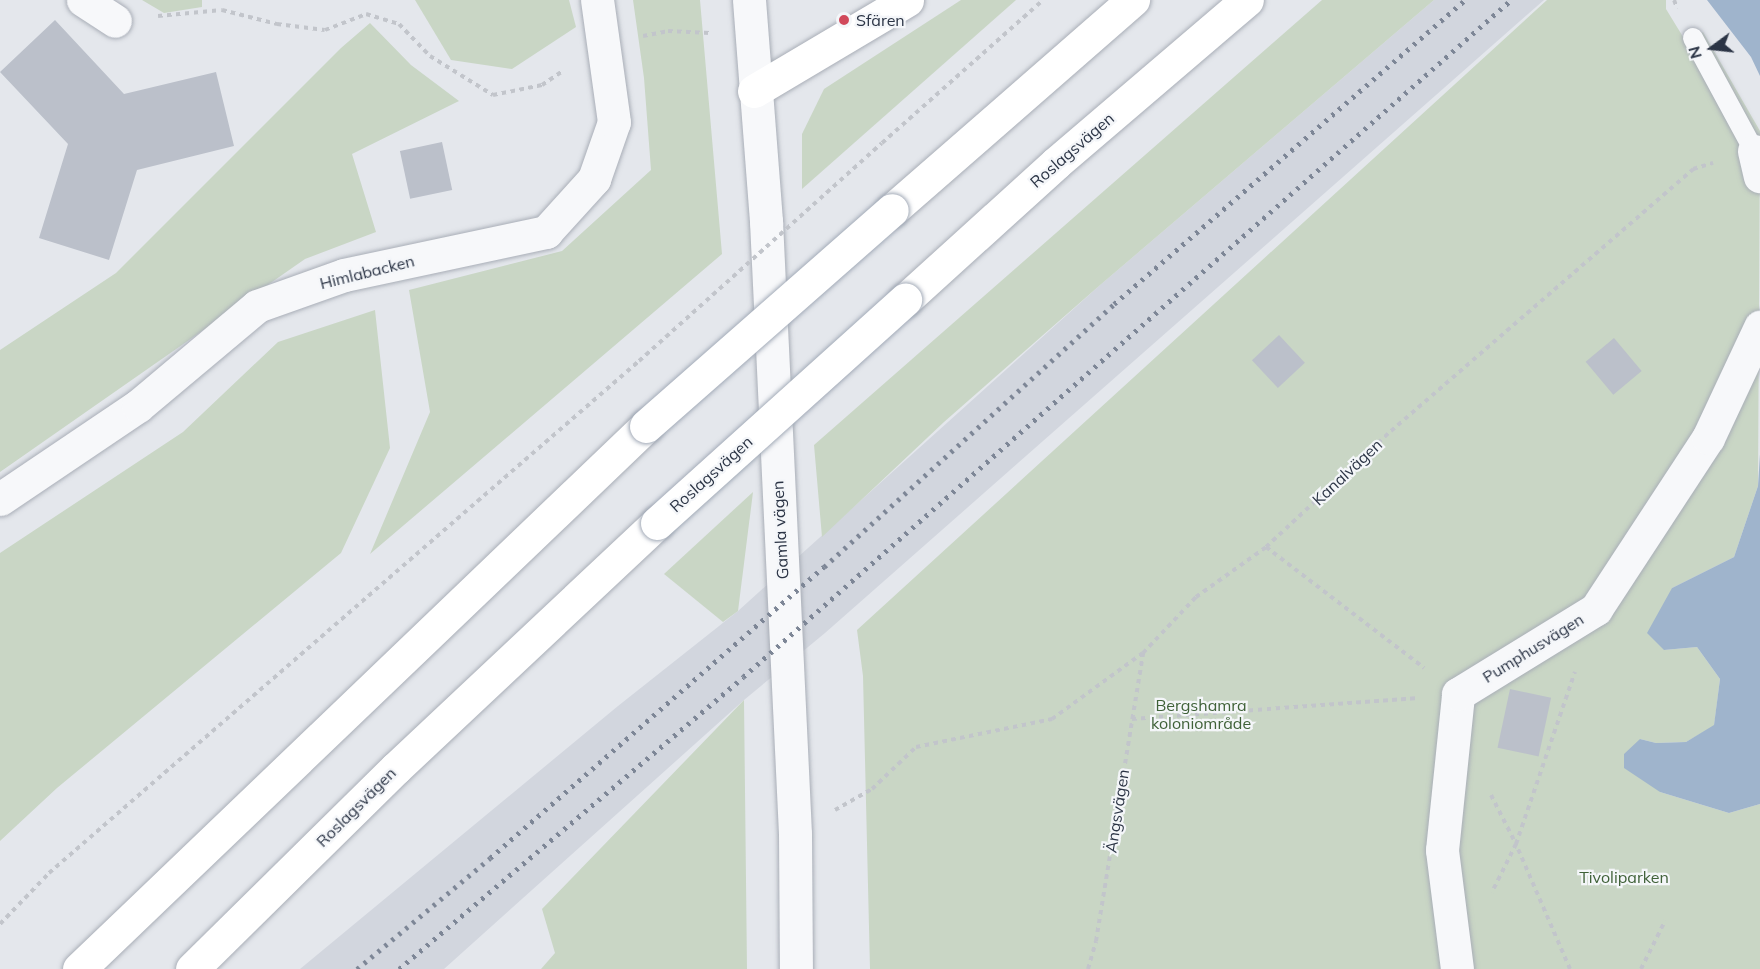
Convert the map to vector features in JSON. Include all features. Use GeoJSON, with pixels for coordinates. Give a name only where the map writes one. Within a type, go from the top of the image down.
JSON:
{"type":"FeatureCollection","features":[{"type":"Feature","properties":{"kind":"main road"},"geometry":{"type":"LineString","coordinates":[[754,91],[907,0]]}},
{"type":"Feature","properties":{"kind":"main road"},"geometry":{"type":"LineString","coordinates":[[79,969],[646,426],[1133,0]]}},
{"type":"Feature","properties":{"kind":"main road","name":"Roslagsvägen"},"geometry":{"type":"LineString","coordinates":[[192,969],[396,768],[657,523],[1056,163],[1247,0]]}},
{"type":"Feature","properties":{"kind":"street"},"geometry":{"type":"LineString","coordinates":[[83,0],[115,21]]}},
{"type":"Feature","properties":{"kind":"street","name":"Himlabacken"},"geometry":{"type":"LineString","coordinates":[[0,499],[138,406],[257,306],[344,274],[546,232],[594,179],[614,122],[597,0]]}},
{"type":"Feature","properties":{"kind":"street","name":"Gamla vägen"},"geometry":{"type":"LineString","coordinates":[[749,0],[754,91],[766,221],[795,834],[796,969]]}},
{"type":"Feature","properties":{"kind":"street","name":"Pumphusvägen"},"geometry":{"type":"LineString","coordinates":[[1458,694],[1596,609],[1708,438],[1760,327]]}},
{"type":"Feature","properties":{"kind":"street"},"geometry":{"type":"LineString","coordinates":[[1457,969],[1442,850],[1458,694]]}},
{"type":"Feature","properties":{"kind":"lane"},"geometry":{"type":"LineString","coordinates":[[1693,38],[1757,163]]}},
{"type":"Feature","properties":{"kind":"path"},"geometry":{"type":"LineString","coordinates":[[0,924],[49,873],[639,362],[1043,0]]}},
{"type":"Feature","properties":{"kind":"path"},"geometry":{"type":"LineString","coordinates":[[115,21],[222,10],[277,24],[325,30],[366,14],[399,24],[430,56],[493,95],[542,85],[603,44],[668,31],[719,34]]}},
{"type":"Feature","properties":{"kind":"path","name":"Kanalvägen"},"geometry":{"type":"LineString","coordinates":[[832,812],[872,789],[916,747],[1052,719],[1143,652],[1196,597],[1266,547],[1391,431],[1693,169],[1757,163]]}},
{"type":"Feature","properties":{"kind":"path"},"geometry":{"type":"LineString","coordinates":[[1266,547],[1458,694]]}},
{"type":"Feature","properties":{"kind":"path"},"geometry":{"type":"LineString","coordinates":[[1570,969],[1516,844],[1596,609]]}},
{"type":"Feature","properties":{"kind":"path","name":"Ängsvägen"},"geometry":{"type":"LineString","coordinates":[[1088,969],[1096,940],[1143,652]]}},
{"type":"Feature","properties":{"kind":"path"},"geometry":{"type":"LineString","coordinates":[[1132,719],[1458,694]]}},
{"type":"Feature","properties":{"kind":"path"},"geometry":{"type":"LineString","coordinates":[[1641,969],[1665,921]]}},
{"type":"Feature","properties":{"kind":"shaded area"},"geometry":{"type":"Polygon","coordinates":[[[1434,0],[1544,0],[825,633],[744,700],[444,969],[300,969],[618,706],[738,611],[1099,286],[1434,0]]]}},
{"type":"Feature","properties":{"kind":"green space"},"geometry":{"type":"Polygon","coordinates":[[[142,0],[202,0],[202,7],[164,13],[142,0]]]}},
{"type":"Feature","properties":{"kind":"green space"},"geometry":{"type":"Polygon","coordinates":[[[415,0],[569,0],[576,27],[512,69],[451,60],[415,0]]]}},
{"type":"Feature","properties":{"kind":"green space"},"geometry":{"type":"Polygon","coordinates":[[[633,0],[700,0],[722,254],[370,554],[430,412],[409,290],[562,251],[651,170],[644,78],[633,0]]]}},
{"type":"Feature","properties":{"kind":"green space"},"geometry":{"type":"Polygon","coordinates":[[[961,0],[1016,0],[802,189],[802,134],[824,89],[961,0]]]}},
{"type":"Feature","properties":{"kind":"green space"},"geometry":{"type":"Polygon","coordinates":[[[1322,0],[1434,0],[1099,286],[944,422],[822,537],[814,445],[1322,0]]]}},
{"type":"Feature","properties":{"kind":"green space","name":"Bergshamra koloniområde"},"geometry":{"type":"Polygon","coordinates":[[[1547,0],[1666,0],[1666,9],[1688,45],[1703,32],[1760,131],[1758,486],[1734,557],[1672,588],[1664,650],[1697,647],[1720,679],[1714,726],[1686,742],[1656,743],[1640,739],[1660,792],[1729,813],[1760,804],[1760,969],[870,969],[863,676],[857,630],[1547,0]]]}},
{"type":"Feature","properties":{"kind":"green space"},"geometry":{"type":"Polygon","coordinates":[[[370,23],[411,65],[459,101],[352,154],[376,232],[305,259],[0,472],[0,350],[116,273],[341,48],[370,23]]]}},
{"type":"Feature","properties":{"kind":"green space"},"geometry":{"type":"Polygon","coordinates":[[[375,310],[390,448],[341,553],[57,788],[0,841],[0,553],[183,432],[278,342],[375,310]]]}},
{"type":"Feature","properties":{"kind":"green space"},"geometry":{"type":"Polygon","coordinates":[[[753,492],[738,611],[723,622],[664,574],[753,492]]]}},
{"type":"Feature","properties":{"kind":"green space"},"geometry":{"type":"Polygon","coordinates":[[[744,700],[747,969],[541,969],[555,953],[542,909],[744,700]]]}},
{"type":"Feature","properties":{"kind":"water"},"geometry":{"type":"Polygon","coordinates":[[[1707,0],[1760,0],[1760,76],[1751,57],[1707,0]]]}},
{"type":"Feature","properties":{"kind":"water"},"geometry":{"type":"Polygon","coordinates":[[[1760,454],[1760,804],[1729,813],[1660,792],[1624,768],[1624,754],[1640,739],[1656,743],[1686,742],[1714,725],[1720,679],[1697,647],[1664,650],[1647,633],[1672,588],[1734,557],[1758,486],[1760,454]]]}},
{"type":"Feature","properties":{"kind":"building"},"geometry":{"type":"Polygon","coordinates":[[[55,20],[124,94],[216,72],[234,146],[137,170],[109,260],[39,238],[68,144],[0,72],[55,20]]]}},
{"type":"Feature","properties":{"kind":"building"},"geometry":{"type":"Polygon","coordinates":[[[442,142],[452,190],[410,199],[400,151],[442,142]]]}},
{"type":"Feature","properties":{"kind":"building"},"geometry":{"type":"Polygon","coordinates":[[[1279,335],[1305,363],[1278,388],[1252,360],[1279,335]]]}},
{"type":"Feature","properties":{"kind":"building"},"geometry":{"type":"Polygon","coordinates":[[[1614,338],[1642,371],[1613,395],[1586,362],[1614,338]]]}},
{"type":"Feature","properties":{"kind":"building"},"geometry":{"type":"Polygon","coordinates":[[[1510,689],[1551,698],[1539,756],[1498,748],[1510,689]]]}},
{"type":"Feature","properties":{"kind":"railway"},"geometry":{"type":"LineString","coordinates":[[357,969],[490,858],[824,567],[1114,304],[1465,0]]}},
{"type":"Feature","properties":{"kind":"railway"},"geometry":{"type":"LineString","coordinates":[[399,969],[743,677],[1511,0]]}},
{"type":"Feature","properties":{"kind":"place","name":"Sfären"},"geometry":{"type":"Point","coordinates":[844,20]}},
{"type":"Feature","properties":{"kind":"park label","name":"Tivoliparken"},"geometry":{"type":"Point","coordinates":[1624,877]}}]}
